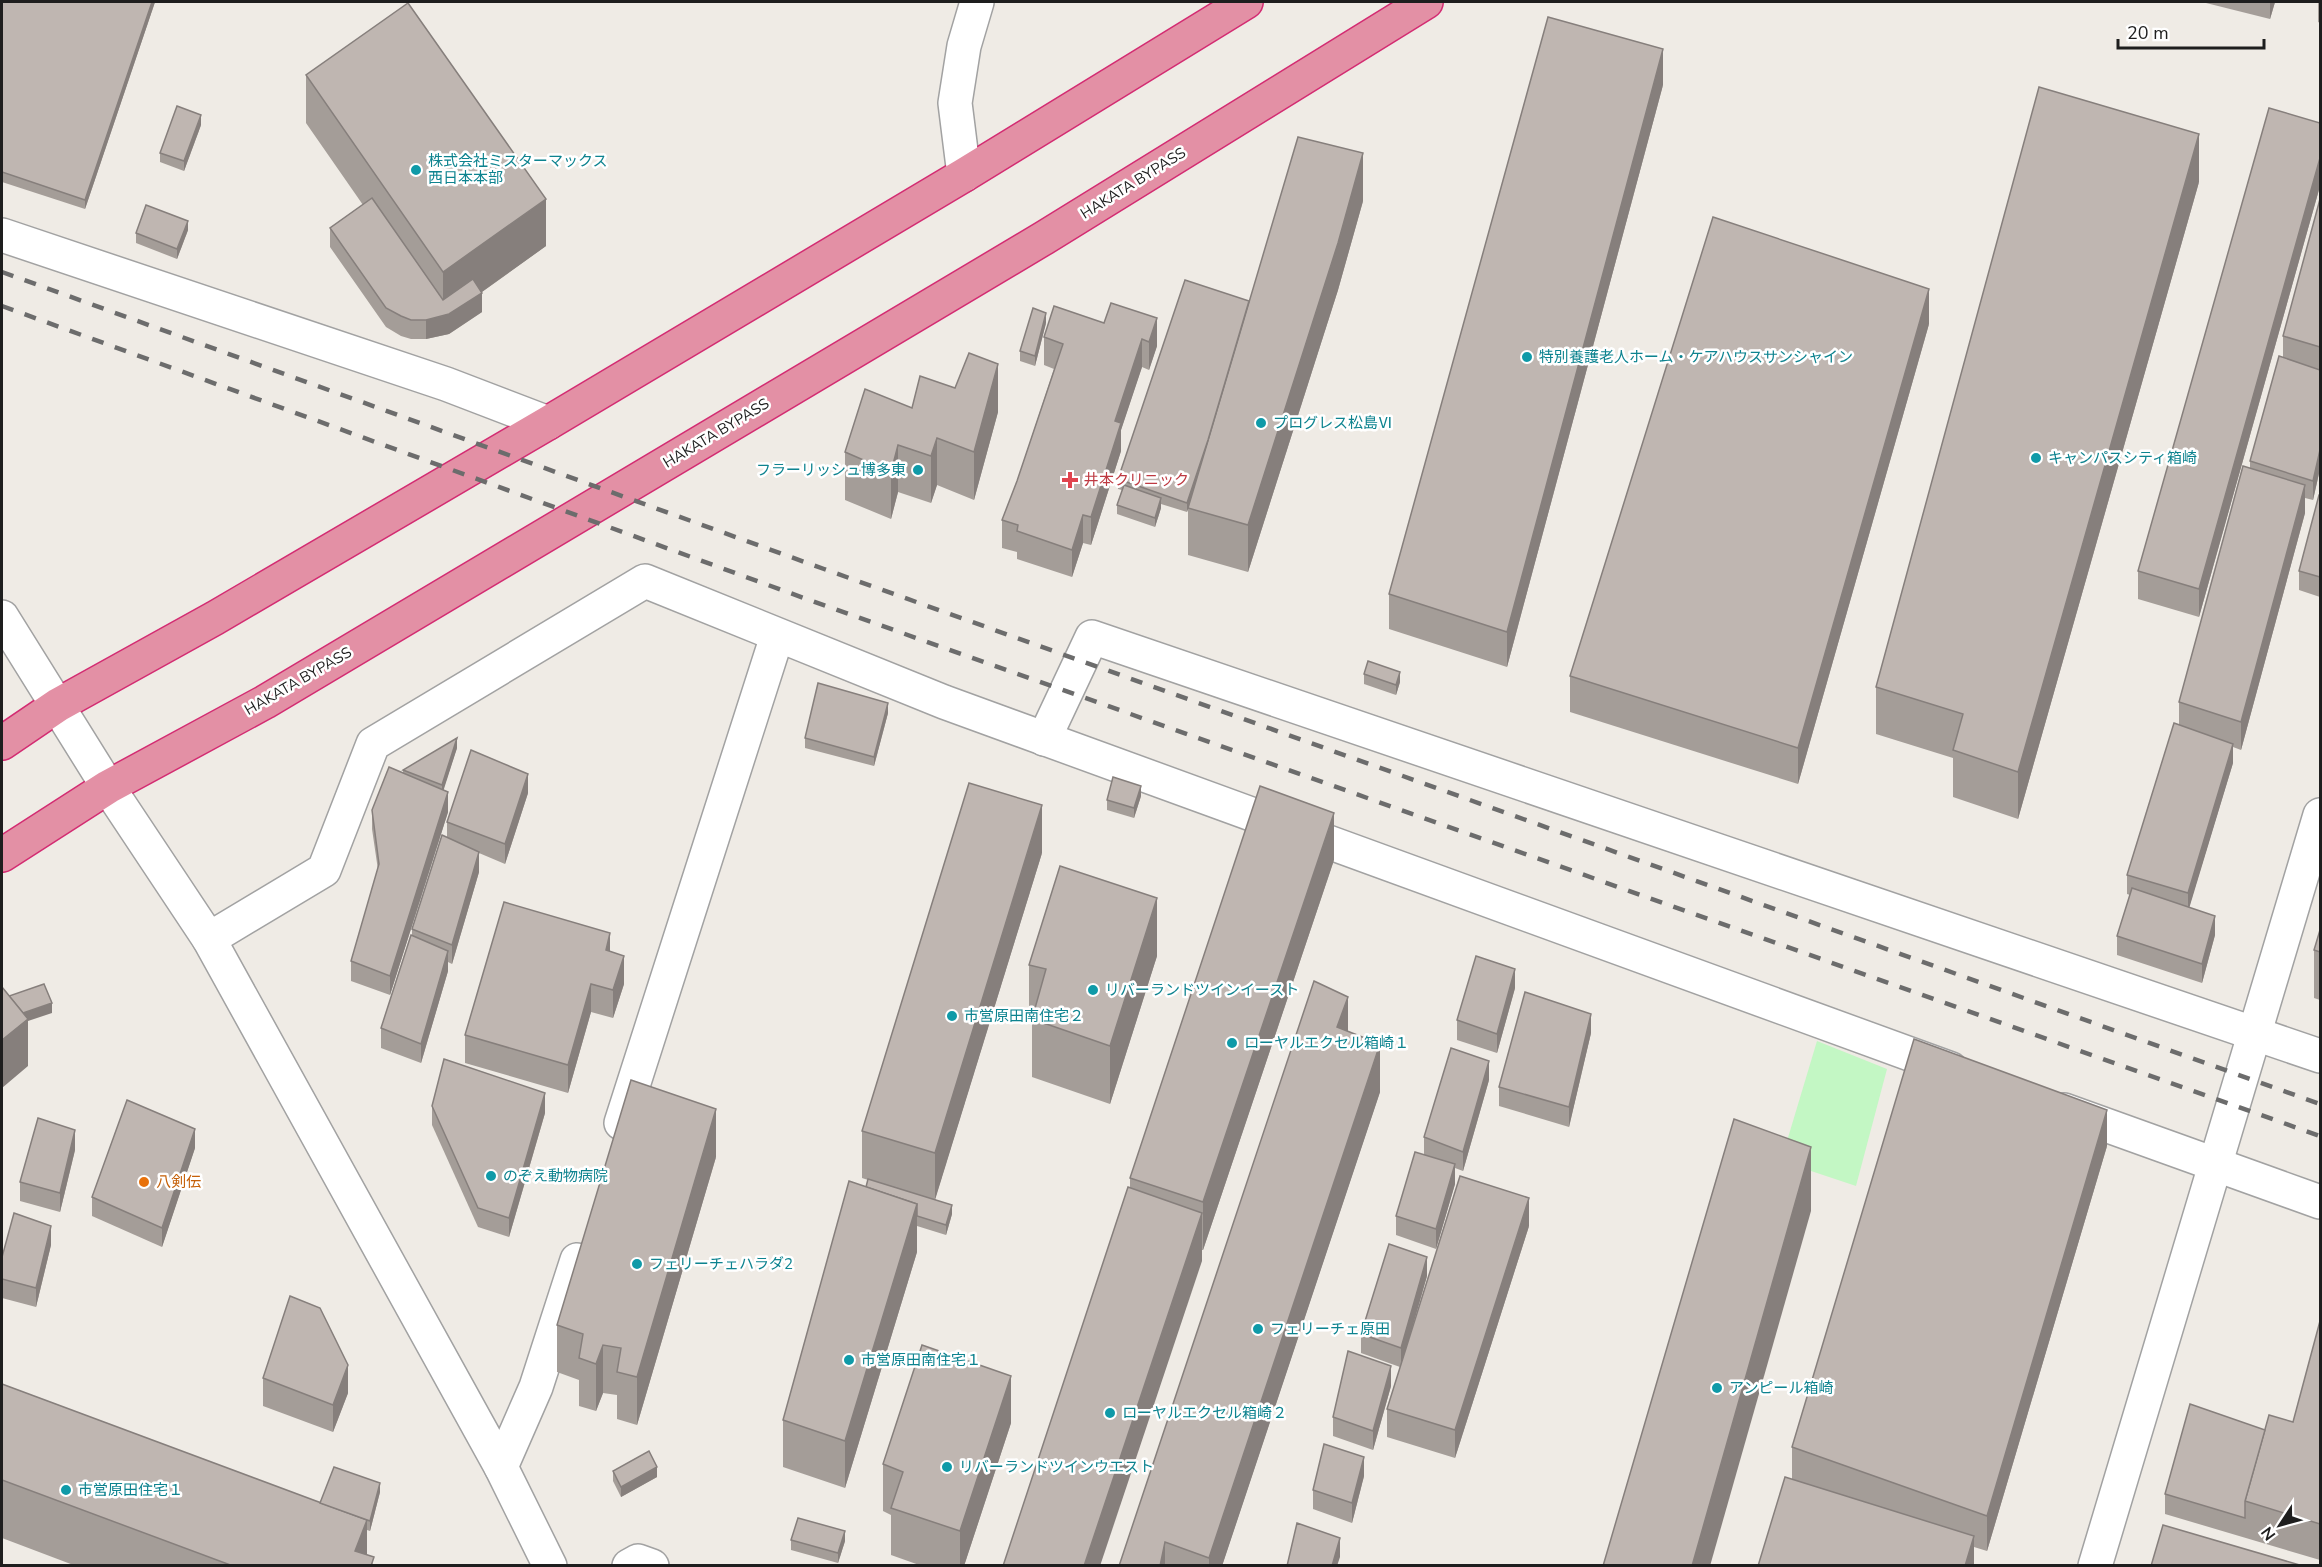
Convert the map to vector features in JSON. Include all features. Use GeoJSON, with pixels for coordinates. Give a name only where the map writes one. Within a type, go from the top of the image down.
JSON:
{"type":"FeatureCollection","features":[{"type":"Feature","properties":{"kind":"highway"},"geometry":{"type":"LineString","coordinates":[[2,743],[58,705],[215,618],[548,423],[964,175],[1246,2]]}},
{"type":"Feature","properties":{"kind":"highway","name":"HAKATA BYPASS"},"geometry":{"type":"LineString","coordinates":[[2,855],[108,787],[265,702],[1034,244],[1426,2]]}},
{"type":"Feature","properties":{"kind":"street"},"geometry":{"type":"LineString","coordinates":[[964,175],[955,103],[964,46],[976,2]]}},
{"type":"Feature","properties":{"kind":"street"},"geometry":{"type":"LineString","coordinates":[[2,235],[446,384],[548,423]]}},
{"type":"Feature","properties":{"kind":"street"},"geometry":{"type":"LineString","coordinates":[[209,939],[324,870],[373,744],[645,581],[944,702],[1978,1079]]}},
{"type":"Feature","properties":{"kind":"street"},"geometry":{"type":"LineString","coordinates":[[2,617],[108,787],[209,939],[501,1467],[550,1566]]}},
{"type":"Feature","properties":{"kind":"street"},"geometry":{"type":"LineString","coordinates":[[613,1148],[777,636]]}},
{"type":"Feature","properties":{"kind":"street"},"geometry":{"type":"LineString","coordinates":[[1044,738],[1092,637],[2320,1056]]}},
{"type":"Feature","properties":{"kind":"street"},"geometry":{"type":"LineString","coordinates":[[2095,1566],[2320,815]]}},
{"type":"Feature","properties":{"kind":"street"},"geometry":{"type":"LineString","coordinates":[[2035,1100],[2320,1202]]}},
{"type":"Feature","properties":{"kind":"street"},"geometry":{"type":"LineString","coordinates":[[501,1467],[536,1387],[588,1228]]}},
{"type":"Feature","properties":{"kind":"street"},"geometry":{"type":"LineString","coordinates":[[628,1566],[638,1561],[652,1566]]}},
{"type":"Feature","properties":{"kind":"green space"},"geometry":{"type":"Polygon","coordinates":[[[1817,1041],[1887,1069],[1856,1186],[1781,1161],[1817,1041]]]}},
{"type":"Feature","properties":{"kind":"building"},"geometry":{"type":"Polygon","coordinates":[[[2,2],[152,2],[85,200],[2,172],[2,2]]]}},
{"type":"Feature","properties":{"kind":"building","name":"株式会社ミスターマックス 西日本本部"},"geometry":{"type":"Polygon","coordinates":[[[408,3],[546,199],[443,272],[306,75],[408,3]]]}},
{"type":"Feature","properties":{"kind":"building","name":"特別養護老人ホーム・ケアハウスサンシャイン"},"geometry":{"type":"Polygon","coordinates":[[[1548,17],[1663,49],[1507,632],[1389,594],[1548,17]]]}},
{"type":"Feature","properties":{"kind":"building","name":"キャンパスシティ箱崎"},"geometry":{"type":"Polygon","coordinates":[[[2039,87],[2199,134],[2018,772],[1953,750],[1963,714],[1876,687],[2039,87]]]}},
{"type":"Feature","properties":{"kind":"building"},"geometry":{"type":"Polygon","coordinates":[[[177,106],[201,115],[184,161],[160,153],[177,106]]]}},
{"type":"Feature","properties":{"kind":"building"},"geometry":{"type":"Polygon","coordinates":[[[2269,108],[2320,123],[2320,158],[2199,589],[2138,571],[2269,108]]]}},
{"type":"Feature","properties":{"kind":"building","name":"プログレス松島Ⅵ"},"geometry":{"type":"Polygon","coordinates":[[[1298,137],[1363,153],[1338,243],[1248,525],[1188,508],[1298,137]]]}},
{"type":"Feature","properties":{"kind":"building"},"geometry":{"type":"Polygon","coordinates":[[[372,198],[443,300],[473,279],[482,293],[449,314],[426,320],[411,320],[386,308],[330,228],[372,198]]]}},
{"type":"Feature","properties":{"kind":"building"},"geometry":{"type":"Polygon","coordinates":[[[2320,199],[2320,347],[2283,336],[2320,199]]]}},
{"type":"Feature","properties":{"kind":"building"},"geometry":{"type":"Polygon","coordinates":[[[146,205],[188,221],[177,249],[136,233],[146,205]]]}},
{"type":"Feature","properties":{"kind":"building"},"geometry":{"type":"Polygon","coordinates":[[[1713,217],[1929,289],[1798,748],[1570,676],[1713,217]]]}},
{"type":"Feature","properties":{"kind":"building"},"geometry":{"type":"Polygon","coordinates":[[[1185,280],[1249,301],[1187,503],[1118,479],[1185,280]]]}},
{"type":"Feature","properties":{"kind":"building","name":"井本クリニック"},"geometry":{"type":"Polygon","coordinates":[[[1111,303],[1157,318],[1149,342],[1142,339],[1115,421],[1121,423],[1091,517],[1083,515],[1072,550],[1017,531],[1018,525],[1002,520],[1063,344],[1044,337],[1054,306],[1104,323],[1111,303]]]}},
{"type":"Feature","properties":{"kind":"building"},"geometry":{"type":"Polygon","coordinates":[[[1033,308],[1046,313],[1035,356],[1020,351],[1033,308]]]}},
{"type":"Feature","properties":{"kind":"building"},"geometry":{"type":"Polygon","coordinates":[[[969,353],[998,364],[974,452],[937,438],[931,456],[898,445],[891,472],[845,452],[865,389],[912,408],[920,376],[955,388],[969,353]]]}},
{"type":"Feature","properties":{"kind":"building"},"geometry":{"type":"Polygon","coordinates":[[[2279,356],[2320,370],[2320,450],[2313,481],[2250,461],[2279,356]]]}},
{"type":"Feature","properties":{"kind":"building"},"geometry":{"type":"Polygon","coordinates":[[[2243,466],[2305,485],[2241,722],[2179,702],[2243,466]]]}},
{"type":"Feature","properties":{"kind":"building"},"geometry":{"type":"Polygon","coordinates":[[[1124,485],[1161,498],[1155,518],[1117,505],[1124,485]]]}},
{"type":"Feature","properties":{"kind":"building"},"geometry":{"type":"Polygon","coordinates":[[[2320,495],[2320,577],[2299,571],[2320,495]]]}},
{"type":"Feature","properties":{"kind":"building"},"geometry":{"type":"Polygon","coordinates":[[[1368,661],[1400,672],[1396,685],[1364,674],[1368,661]]]}},
{"type":"Feature","properties":{"kind":"building"},"geometry":{"type":"Polygon","coordinates":[[[818,683],[888,703],[874,757],[805,738],[818,683]]]}},
{"type":"Feature","properties":{"kind":"building"},"geometry":{"type":"Polygon","coordinates":[[[2174,723],[2233,744],[2188,893],[2127,875],[2174,723]]]}},
{"type":"Feature","properties":{"kind":"building"},"geometry":{"type":"Polygon","coordinates":[[[457,738],[442,785],[403,770],[457,738]]]}},
{"type":"Feature","properties":{"kind":"building"},"geometry":{"type":"Polygon","coordinates":[[[471,750],[528,774],[505,844],[447,822],[471,750]]]}},
{"type":"Feature","properties":{"kind":"building"},"geometry":{"type":"Polygon","coordinates":[[[389,767],[448,792],[390,976],[351,961],[379,864],[372,810],[389,767]]]}},
{"type":"Feature","properties":{"kind":"building"},"geometry":{"type":"Polygon","coordinates":[[[1113,777],[1141,786],[1134,808],[1107,800],[1113,777]]]}},
{"type":"Feature","properties":{"kind":"building","name":"市営原田南住宅２"},"geometry":{"type":"Polygon","coordinates":[[[969,783],[1042,805],[935,1153],[862,1131],[969,783]]]}},
{"type":"Feature","properties":{"kind":"building","name":"ローヤルエクセル箱崎１"},"geometry":{"type":"Polygon","coordinates":[[[1260,786],[1334,813],[1203,1202],[1130,1178],[1260,786]]]}},
{"type":"Feature","properties":{"kind":"building"},"geometry":{"type":"Polygon","coordinates":[[[442,835],[479,852],[452,945],[412,929],[442,835]]]}},
{"type":"Feature","properties":{"kind":"building"},"geometry":{"type":"Polygon","coordinates":[[[1060,866],[1157,898],[1110,1046],[1032,1019],[1046,969],[1029,965],[1060,866]]]}},
{"type":"Feature","properties":{"kind":"building"},"geometry":{"type":"Polygon","coordinates":[[[2132,888],[2215,916],[2202,964],[2117,936],[2132,888]]]}},
{"type":"Feature","properties":{"kind":"building"},"geometry":{"type":"Polygon","coordinates":[[[504,902],[610,933],[606,950],[624,956],[613,990],[591,984],[568,1065],[465,1035],[504,902]]]}},
{"type":"Feature","properties":{"kind":"building"},"geometry":{"type":"Polygon","coordinates":[[[2320,930],[2320,952],[2314,950],[2320,930]]]}},
{"type":"Feature","properties":{"kind":"building"},"geometry":{"type":"Polygon","coordinates":[[[411,935],[448,951],[421,1044],[381,1028],[411,935]]]}},
{"type":"Feature","properties":{"kind":"building"},"geometry":{"type":"Polygon","coordinates":[[[1476,956],[1515,969],[1497,1034],[1457,1020],[1476,956]]]}},
{"type":"Feature","properties":{"kind":"building","name":"フェリーチェ原田"},"geometry":{"type":"Polygon","coordinates":[[[1314,981],[1348,997],[1337,1027],[1380,1044],[1209,1558],[1165,1542],[1160,1566],[1119,1566],[1314,981]]]}},
{"type":"Feature","properties":{"kind":"building"},"geometry":{"type":"Polygon","coordinates":[[[44,984],[52,1003],[23,1013],[9,996],[44,984]]]}},
{"type":"Feature","properties":{"kind":"building"},"geometry":{"type":"Polygon","coordinates":[[[2,987],[28,1019],[2,1040],[2,987]]]}},
{"type":"Feature","properties":{"kind":"building"},"geometry":{"type":"Polygon","coordinates":[[[1525,992],[1591,1014],[1569,1107],[1499,1087],[1525,992]]]}},
{"type":"Feature","properties":{"kind":"building"},"geometry":{"type":"Polygon","coordinates":[[[1914,1039],[2107,1110],[1987,1516],[1792,1447],[1914,1039]]]}},
{"type":"Feature","properties":{"kind":"building"},"geometry":{"type":"Polygon","coordinates":[[[1451,1048],[1489,1061],[1463,1152],[1424,1137],[1451,1048]]]}},
{"type":"Feature","properties":{"kind":"building","name":"のぞえ動物病院"},"geometry":{"type":"Polygon","coordinates":[[[444,1059],[545,1093],[509,1218],[478,1208],[432,1106],[444,1059]]]}},
{"type":"Feature","properties":{"kind":"building","name":"フェリーチェハラダ2"},"geometry":{"type":"Polygon","coordinates":[[[631,1080],[716,1109],[637,1377],[617,1372],[621,1348],[603,1345],[596,1364],[579,1358],[583,1334],[557,1325],[631,1080]]]}},
{"type":"Feature","properties":{"kind":"building","name":"八剣伝"},"geometry":{"type":"Polygon","coordinates":[[[127,1100],[195,1129],[162,1228],[92,1197],[127,1100]]]}},
{"type":"Feature","properties":{"kind":"building"},"geometry":{"type":"Polygon","coordinates":[[[38,1118],[75,1130],[60,1193],[20,1182],[38,1118]]]}},
{"type":"Feature","properties":{"kind":"building","name":"アンピール箱崎"},"geometry":{"type":"Polygon","coordinates":[[[1734,1119],[1811,1147],[1692,1566],[1603,1566],[1734,1119]]]}},
{"type":"Feature","properties":{"kind":"building"},"geometry":{"type":"Polygon","coordinates":[[[1415,1152],[1455,1164],[1436,1229],[1396,1216],[1415,1152]]]}},
{"type":"Feature","properties":{"kind":"building"},"geometry":{"type":"Polygon","coordinates":[[[1460,1176],[1529,1198],[1455,1430],[1387,1409],[1460,1176]]]}},
{"type":"Feature","properties":{"kind":"building"},"geometry":{"type":"Polygon","coordinates":[[[868,1179],[952,1205],[946,1225],[917,1216],[917,1204],[866,1187],[868,1179]]]}},
{"type":"Feature","properties":{"kind":"building","name":"市営原田南住宅１"},"geometry":{"type":"Polygon","coordinates":[[[849,1181],[917,1204],[845,1441],[783,1420],[849,1181]]]}},
{"type":"Feature","properties":{"kind":"building","name":"ローヤルエクセル箱崎２"},"geometry":{"type":"Polygon","coordinates":[[[1128,1187],[1202,1213],[1084,1566],[1003,1566],[1128,1187]]]}},
{"type":"Feature","properties":{"kind":"building"},"geometry":{"type":"Polygon","coordinates":[[[14,1213],[51,1226],[36,1288],[2,1279],[2,1257],[14,1213]]]}},
{"type":"Feature","properties":{"kind":"building"},"geometry":{"type":"Polygon","coordinates":[[[1389,1244],[1427,1257],[1401,1348],[1361,1334],[1389,1244]]]}},
{"type":"Feature","properties":{"kind":"building"},"geometry":{"type":"Polygon","coordinates":[[[290,1296],[320,1308],[348,1365],[333,1405],[263,1378],[290,1296]]]}},
{"type":"Feature","properties":{"kind":"building"},"geometry":{"type":"Polygon","coordinates":[[[2320,1321],[2320,1524],[2245,1501],[2269,1415],[2293,1422],[2320,1321]]]}},
{"type":"Feature","properties":{"kind":"building","name":"リバーランドツインウエスト"},"geometry":{"type":"Polygon","coordinates":[[[922,1345],[1011,1376],[960,1531],[891,1508],[903,1472],[883,1464],[922,1345]]]}},
{"type":"Feature","properties":{"kind":"building"},"geometry":{"type":"Polygon","coordinates":[[[1348,1351],[1391,1366],[1373,1431],[1333,1417],[1348,1351]]]}},
{"type":"Feature","properties":{"kind":"building"},"geometry":{"type":"Polygon","coordinates":[[[2,1384],[367,1520],[355,1551],[374,1557],[371,1566],[233,1566],[2,1480],[2,1384]]]}},
{"type":"Feature","properties":{"kind":"building"},"geometry":{"type":"Polygon","coordinates":[[[2190,1404],[2265,1430],[2245,1501],[2245,1518],[2165,1494],[2190,1404]]]}},
{"type":"Feature","properties":{"kind":"building"},"geometry":{"type":"Polygon","coordinates":[[[1324,1444],[1364,1457],[1352,1503],[1313,1490],[1324,1444]]]}},
{"type":"Feature","properties":{"kind":"building"},"geometry":{"type":"Polygon","coordinates":[[[649,1451],[657,1467],[621,1487],[613,1471],[649,1451]]]}},
{"type":"Feature","properties":{"kind":"building"},"geometry":{"type":"Polygon","coordinates":[[[334,1467],[380,1483],[370,1521],[320,1503],[334,1467]]]}},
{"type":"Feature","properties":{"kind":"building"},"geometry":{"type":"Polygon","coordinates":[[[1785,1477],[1974,1536],[1965,1566],[1758,1566],[1785,1477]]]}},
{"type":"Feature","properties":{"kind":"building"},"geometry":{"type":"Polygon","coordinates":[[[798,1518],[845,1531],[838,1553],[791,1540],[798,1518]]]}},
{"type":"Feature","properties":{"kind":"building"},"geometry":{"type":"Polygon","coordinates":[[[1297,1523],[1340,1538],[1332,1566],[1287,1566],[1297,1523]]]}},
{"type":"Feature","properties":{"kind":"building"},"geometry":{"type":"Polygon","coordinates":[[[2163,1525],[2303,1566],[2151,1566],[2163,1525]]]}},
{"type":"Feature","properties":{"kind":"railway"},"geometry":{"type":"LineString","coordinates":[[2,272],[824,569],[2320,1104]]}},
{"type":"Feature","properties":{"kind":"railway"},"geometry":{"type":"LineString","coordinates":[[2,306],[812,601],[2320,1136]]}},
{"type":"Feature","properties":{"kind":"place","name":"株式会社ミスターマックス 西日本本部"},"geometry":{"type":"Point","coordinates":[416,170]}},
{"type":"Feature","properties":{"kind":"place","name":"特別養護老人ホーム・ケアハウスサンシャイン"},"geometry":{"type":"Point","coordinates":[1527,357]}},
{"type":"Feature","properties":{"kind":"place","name":"プログレス松島Ⅵ"},"geometry":{"type":"Point","coordinates":[1261,423]}},
{"type":"Feature","properties":{"kind":"place","name":"キャンパスシティ箱崎"},"geometry":{"type":"Point","coordinates":[2036,458]}},
{"type":"Feature","properties":{"kind":"place","name":"フラーリッシュ博多東"},"geometry":{"type":"Point","coordinates":[918,470]}},
{"type":"Feature","properties":{"kind":"place","name":"井本クリニック"},"geometry":{"type":"Point","coordinates":[1070,480]}},
{"type":"Feature","properties":{"kind":"place","name":"リバーランドツインイースト"},"geometry":{"type":"Point","coordinates":[1093,990]}},
{"type":"Feature","properties":{"kind":"place","name":"市営原田南住宅２"},"geometry":{"type":"Point","coordinates":[952,1016]}},
{"type":"Feature","properties":{"kind":"place","name":"ローヤルエクセル箱崎１"},"geometry":{"type":"Point","coordinates":[1232,1043]}},
{"type":"Feature","properties":{"kind":"place","name":"のぞえ動物病院"},"geometry":{"type":"Point","coordinates":[491,1176]}},
{"type":"Feature","properties":{"kind":"place","name":"八剣伝"},"geometry":{"type":"Point","coordinates":[144,1182]}},
{"type":"Feature","properties":{"kind":"place","name":"フェリーチェハラダ2"},"geometry":{"type":"Point","coordinates":[637,1264]}},
{"type":"Feature","properties":{"kind":"place","name":"フェリーチェ原田"},"geometry":{"type":"Point","coordinates":[1258,1329]}},
{"type":"Feature","properties":{"kind":"place","name":"市営原田南住宅１"},"geometry":{"type":"Point","coordinates":[849,1360]}},
{"type":"Feature","properties":{"kind":"place","name":"アンピール箱崎"},"geometry":{"type":"Point","coordinates":[1717,1388]}},
{"type":"Feature","properties":{"kind":"place","name":"ローヤルエクセル箱崎２"},"geometry":{"type":"Point","coordinates":[1110,1413]}},
{"type":"Feature","properties":{"kind":"place","name":"リバーランドツインウエスト"},"geometry":{"type":"Point","coordinates":[947,1467]}},
{"type":"Feature","properties":{"kind":"place","name":"市営原田住宅１"},"geometry":{"type":"Point","coordinates":[66,1490]}}]}
